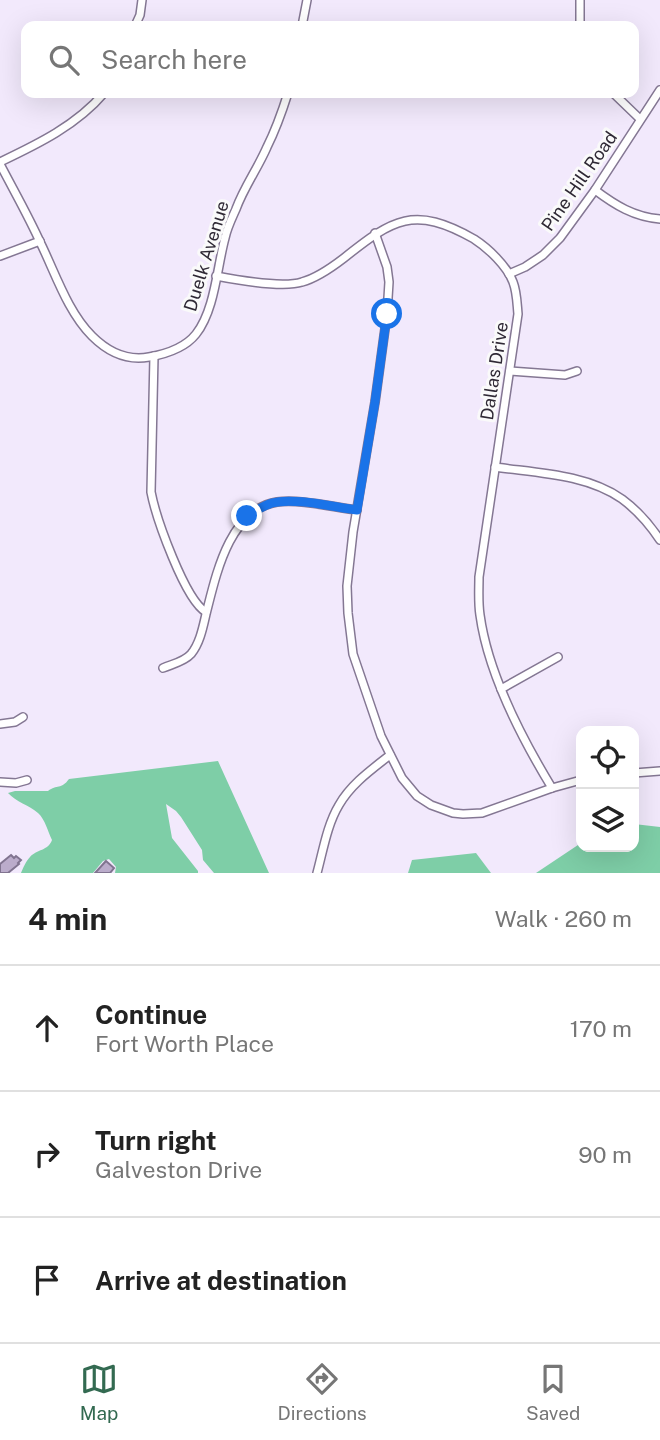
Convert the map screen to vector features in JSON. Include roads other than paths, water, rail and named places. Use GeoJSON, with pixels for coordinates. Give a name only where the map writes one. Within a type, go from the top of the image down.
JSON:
{"type":"FeatureCollection","features":[{"type":"Feature","properties":{"kind":"street"},"geometry":{"type":"LineString","coordinates":[[137,21],[142,0]]}},
{"type":"Feature","properties":{"kind":"street"},"geometry":{"type":"LineString","coordinates":[[303,21],[307,0]]}},
{"type":"Feature","properties":{"kind":"street"},"geometry":{"type":"LineString","coordinates":[[580,0],[580,21]]}},
{"type":"Feature","properties":{"kind":"street","name":"Pine Hill Road"},"geometry":{"type":"LineString","coordinates":[[509,274],[543,255],[560,238],[595,190],[660,90]]}},
{"type":"Feature","properties":{"kind":"street"},"geometry":{"type":"LineString","coordinates":[[0,163],[54,134],[99,98]]}},
{"type":"Feature","properties":{"kind":"street","name":"Duelk Avenue"},"geometry":{"type":"LineString","coordinates":[[0,163],[76,318],[94,338],[111,351],[127,358],[154,356],[186,344],[196,334],[209,306],[225,236],[267,148],[286,98]]}},
{"type":"Feature","properties":{"kind":"street"},"geometry":{"type":"LineString","coordinates":[[618,98],[640,119]]}},
{"type":"Feature","properties":{"kind":"street"},"geometry":{"type":"LineString","coordinates":[[595,190],[629,212],[660,219]]}},
{"type":"Feature","properties":{"kind":"street","name":"Dallas Drive"},"geometry":{"type":"LineString","coordinates":[[216,276],[241,281],[300,283],[331,268],[375,233],[402,221],[429,221],[458,230],[480,243],[509,274],[517,298],[518,314],[478,577],[479,612],[487,648],[502,689],[536,761],[552,788]]}},
{"type":"Feature","properties":{"kind":"street"},"geometry":{"type":"LineString","coordinates":[[375,233],[387,267],[387,314],[347,586],[350,643],[369,706],[402,778],[417,796],[431,805],[453,813],[482,813],[576,781]]}},
{"type":"Feature","properties":{"kind":"street"},"geometry":{"type":"LineString","coordinates":[[0,256],[40,241]]}},
{"type":"Feature","properties":{"kind":"street"},"geometry":{"type":"LineString","coordinates":[[154,356],[151,492],[154,508],[184,585],[200,609],[206,612]]}},
{"type":"Feature","properties":{"kind":"street"},"geometry":{"type":"LineString","coordinates":[[510,371],[565,375],[577,371]]}},
{"type":"Feature","properties":{"kind":"street"},"geometry":{"type":"LineString","coordinates":[[495,467],[564,477],[607,491],[624,500],[660,540]]}},
{"type":"Feature","properties":{"kind":"street"},"geometry":{"type":"LineString","coordinates":[[163,668],[186,660],[193,652],[203,626],[217,572],[237,529],[247,516],[272,503],[290,501],[357,510]]}},
{"type":"Feature","properties":{"kind":"street"},"geometry":{"type":"LineString","coordinates":[[502,689],[558,657]]}},
{"type":"Feature","properties":{"kind":"street"},"geometry":{"type":"LineString","coordinates":[[0,724],[15,722],[23,717]]}},
{"type":"Feature","properties":{"kind":"street"},"geometry":{"type":"LineString","coordinates":[[317,873],[331,821],[340,804],[360,778],[390,755]]}},
{"type":"Feature","properties":{"kind":"street"},"geometry":{"type":"LineString","coordinates":[[639,773],[660,771]]}},
{"type":"Feature","properties":{"kind":"street"},"geometry":{"type":"LineString","coordinates":[[0,782],[16,783],[27,780]]}}]}
